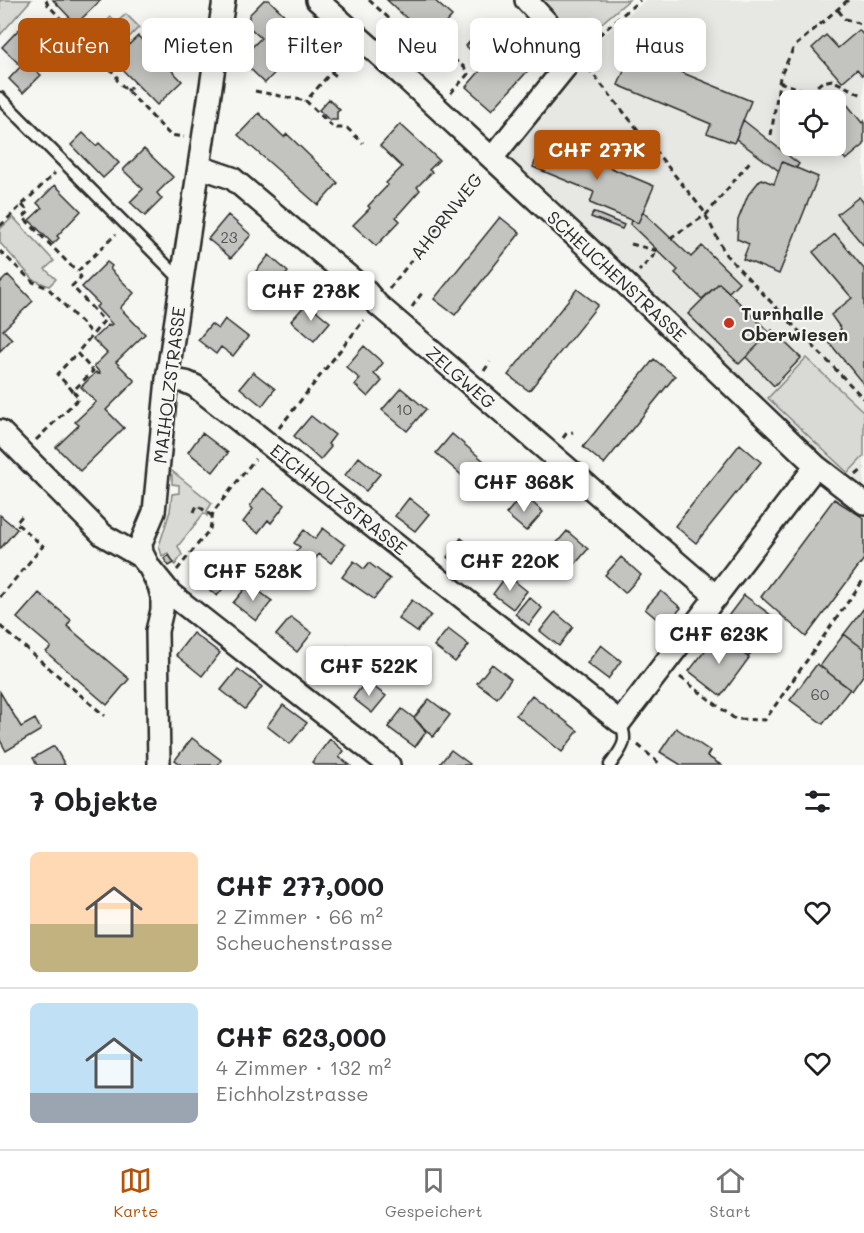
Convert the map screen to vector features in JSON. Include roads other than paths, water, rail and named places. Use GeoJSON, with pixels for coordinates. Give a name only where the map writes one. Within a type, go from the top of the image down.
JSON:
{"type":"FeatureCollection","features":[{"type":"Feature","properties":{"kind":"street","name":"MAIHOLZSTRASSE"},"geometry":{"type":"LineString","coordinates":[[159,765],[157,631],[162,610],[162,597],[159,586],[142,553],[141,543],[154,512],[167,379],[224,0]]}},
{"type":"Feature","properties":{"kind":"street","name":"SCHEUCHENSTRASSE"},"geometry":{"type":"LineString","coordinates":[[317,0],[492,158],[661,316],[816,466],[864,503]]}},
{"type":"Feature","properties":{"kind":"street","name":"AHORNWEG"},"geometry":{"type":"LineString","coordinates":[[492,158],[576,54],[526,0]]}},
{"type":"Feature","properties":{"kind":"street","name":"ZELGWEG"},"geometry":{"type":"LineString","coordinates":[[200,167],[232,178],[366,291],[377,304],[717,597]]}},
{"type":"Feature","properties":{"kind":"street","name":"EICHHOLZSTRASSE"},"geometry":{"type":"LineString","coordinates":[[167,379],[195,386],[623,728]]}},
{"type":"Feature","properties":{"kind":"street"},"geometry":{"type":"LineString","coordinates":[[0,431],[103,535],[134,552],[171,594],[389,765]]}},
{"type":"Feature","properties":{"kind":"street"},"geometry":{"type":"LineString","coordinates":[[623,728],[664,665],[816,466]]}},
{"type":"Feature","properties":{"kind":"lane"},"geometry":{"type":"LineString","coordinates":[[0,98],[183,281]]}},
{"type":"Feature","properties":{"kind":"lane"},"geometry":{"type":"LineString","coordinates":[[610,765],[623,745],[623,728]]}},
{"type":"Feature","properties":{"kind":"place","name":"Turnhalle Oberwiesen"},"geometry":{"type":"Point","coordinates":[729,323]}}]}
